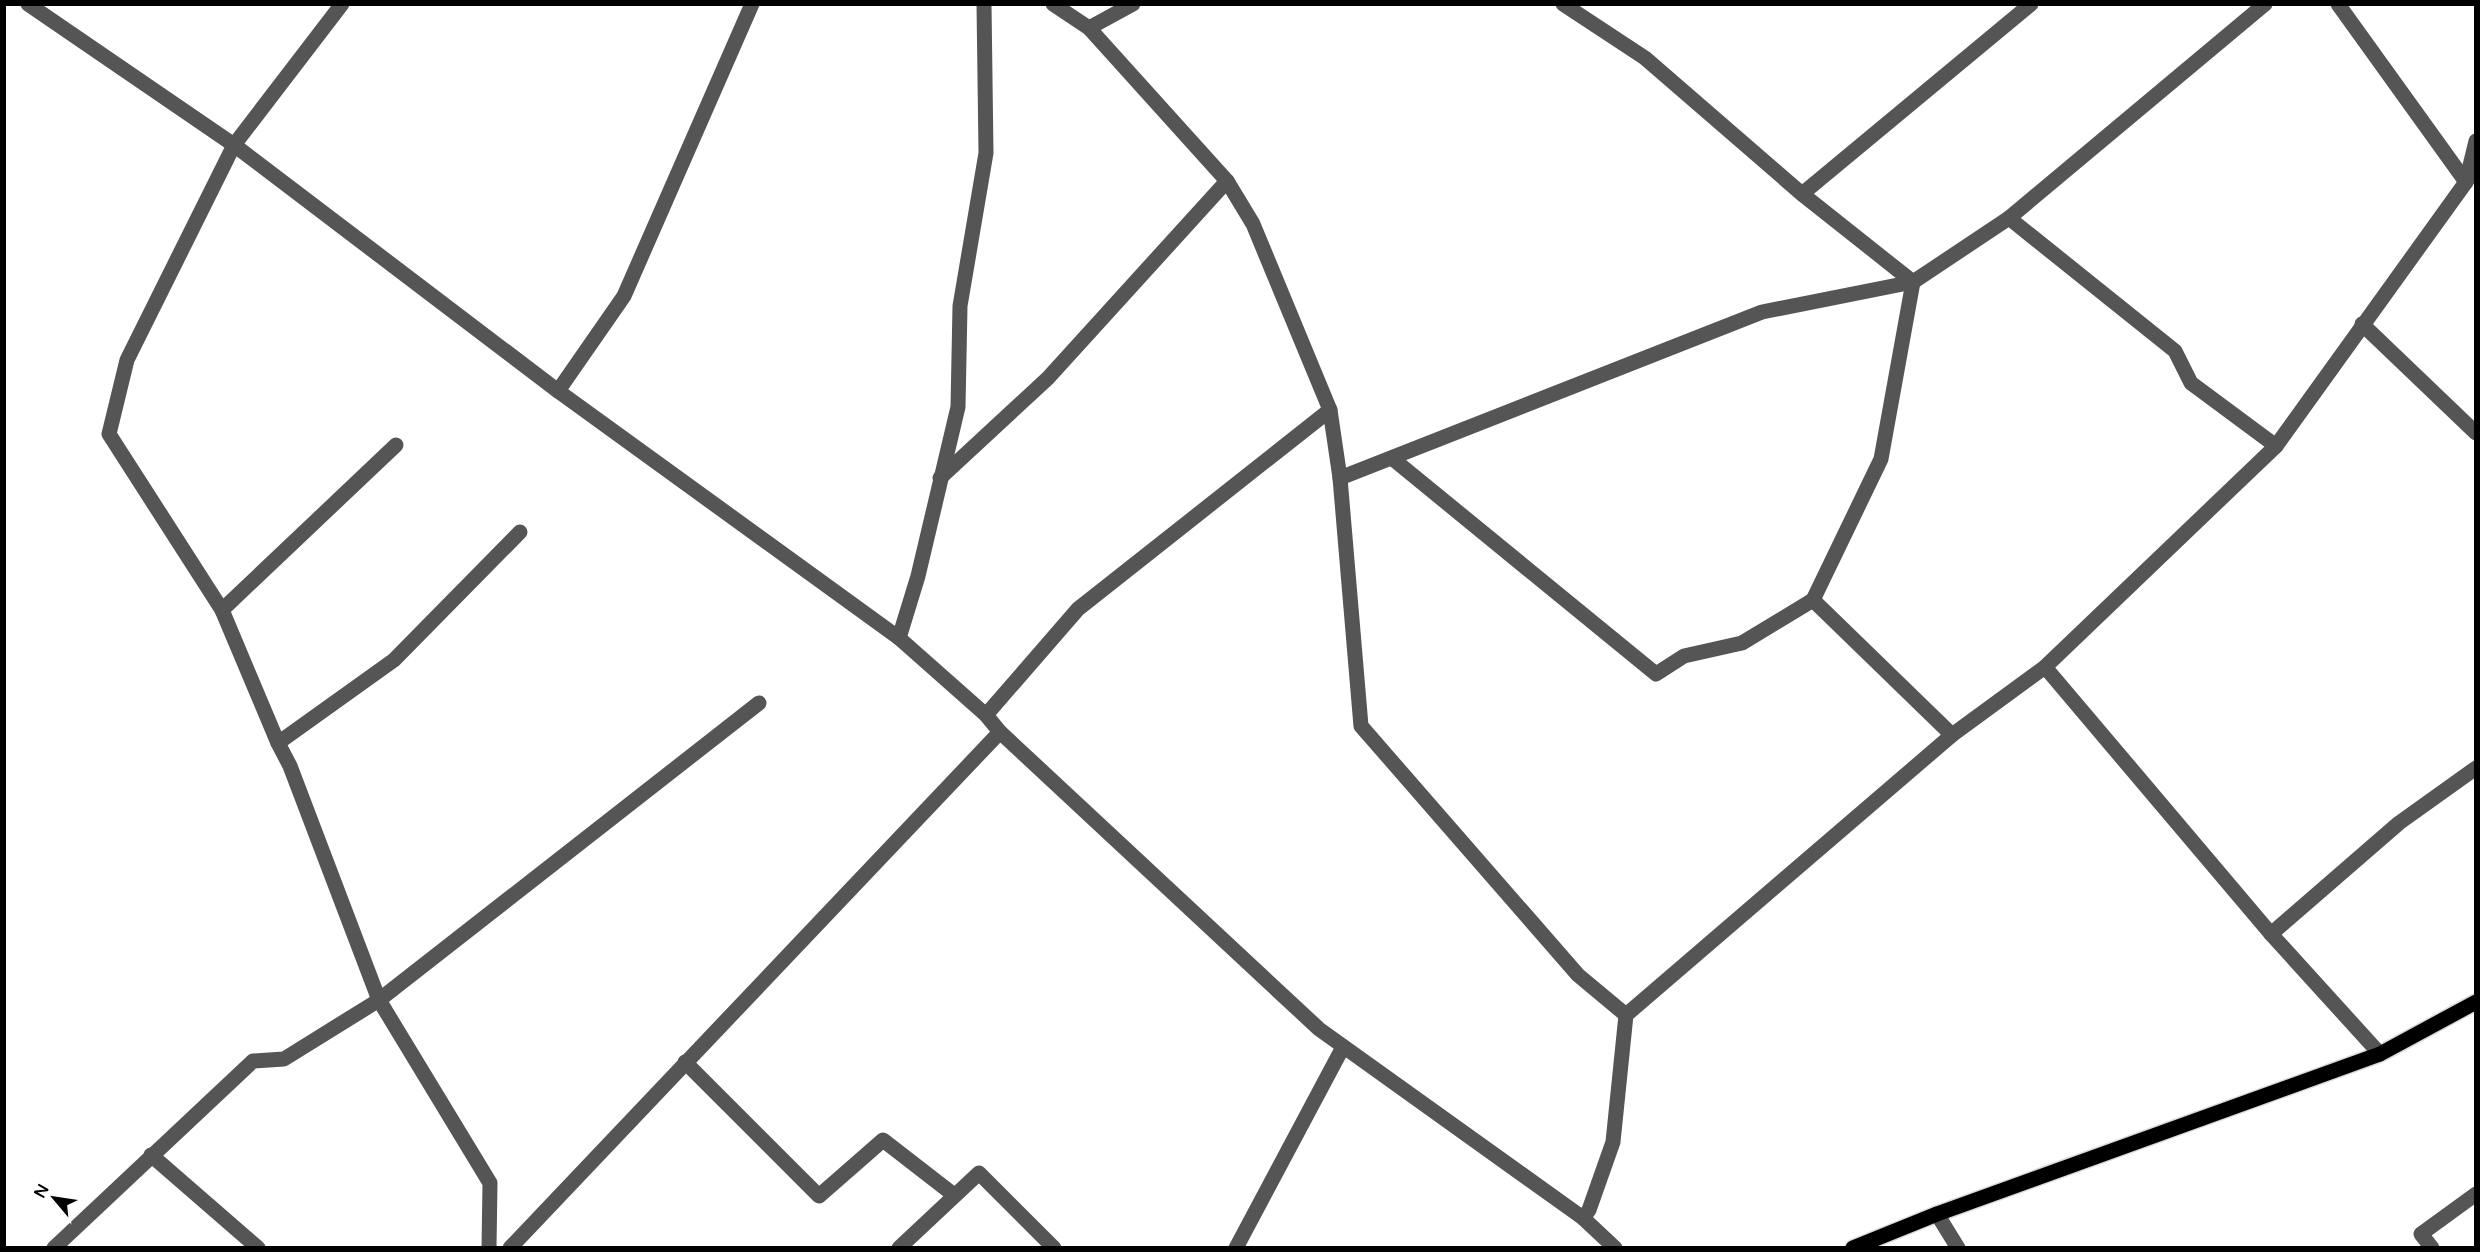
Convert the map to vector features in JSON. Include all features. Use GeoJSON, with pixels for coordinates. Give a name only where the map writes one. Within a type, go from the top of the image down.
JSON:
{"type":"FeatureCollection","features":[{"type":"Feature","properties":{"kind":"main road"},"geometry":{"type":"LineString","coordinates":[[1853,1248],[1937,1214],[2380,1054],[2475,1002]]}},
{"type":"Feature","properties":{"kind":"street"},"geometry":{"type":"LineString","coordinates":[[28,4],[234,146],[558,391],[899,638],[986,716],[1000,732],[1319,1029],[1583,1218],[1615,1248]]}},
{"type":"Feature","properties":{"kind":"street"},"geometry":{"type":"LineString","coordinates":[[342,4],[234,146],[127,360],[109,434],[222,610],[278,743],[290,766],[379,1000],[490,1183],[489,1248]]}},
{"type":"Feature","properties":{"kind":"street"},"geometry":{"type":"LineString","coordinates":[[558,391],[624,296],[752,4]]}},
{"type":"Feature","properties":{"kind":"street"},"geometry":{"type":"LineString","coordinates":[[899,638],[918,576],[958,406],[960,306],[986,153],[984,4]]}},
{"type":"Feature","properties":{"kind":"street"},"geometry":{"type":"LineString","coordinates":[[1053,4],[1089,28],[1227,181],[1253,224],[1329,410],[1340,478],[1362,726],[1578,975],[1626,1015]]}},
{"type":"Feature","properties":{"kind":"street"},"geometry":{"type":"LineString","coordinates":[[1089,28],[1132,4]]}},
{"type":"Feature","properties":{"kind":"street"},"geometry":{"type":"LineString","coordinates":[[1563,4],[1645,58],[1802,194],[1913,282]]}},
{"type":"Feature","properties":{"kind":"street"},"geometry":{"type":"LineString","coordinates":[[1802,194],[2031,4]]}},
{"type":"Feature","properties":{"kind":"street"},"geometry":{"type":"LineString","coordinates":[[1340,478],[1762,312],[1913,282],[2008,218],[2265,4]]}},
{"type":"Feature","properties":{"kind":"street"},"geometry":{"type":"LineString","coordinates":[[2338,4],[2466,182]]}},
{"type":"Feature","properties":{"kind":"street"},"geometry":{"type":"LineString","coordinates":[[2466,182],[2475,141]]}},
{"type":"Feature","properties":{"kind":"street"},"geometry":{"type":"LineString","coordinates":[[1583,1218],[1589,1210],[1613,1142],[1626,1015],[1952,735],[2045,667],[2276,446],[2475,167]]}},
{"type":"Feature","properties":{"kind":"street"},"geometry":{"type":"LineString","coordinates":[[940,478],[1048,378],[1227,181]]}},
{"type":"Feature","properties":{"kind":"street"},"geometry":{"type":"LineString","coordinates":[[2008,218],[2175,351],[2192,383],[2276,446]]}},
{"type":"Feature","properties":{"kind":"street"},"geometry":{"type":"LineString","coordinates":[[1393,459],[1656,674],[1684,656],[1742,643],[1814,600],[1881,459],[1913,282]]}},
{"type":"Feature","properties":{"kind":"street"},"geometry":{"type":"LineString","coordinates":[[2362,324],[2475,433]]}},
{"type":"Feature","properties":{"kind":"street"},"geometry":{"type":"LineString","coordinates":[[986,716],[1078,609],[1329,410]]}},
{"type":"Feature","properties":{"kind":"street"},"geometry":{"type":"LineString","coordinates":[[222,610],[396,445]]}},
{"type":"Feature","properties":{"kind":"street"},"geometry":{"type":"LineString","coordinates":[[278,743],[394,660],[520,532]]}},
{"type":"Feature","properties":{"kind":"street"},"geometry":{"type":"LineString","coordinates":[[1814,600],[1952,735]]}},
{"type":"Feature","properties":{"kind":"street"},"geometry":{"type":"LineString","coordinates":[[2045,667],[2271,934],[2380,1054]]}},
{"type":"Feature","properties":{"kind":"street"},"geometry":{"type":"LineString","coordinates":[[54,1248],[253,1061],[284,1059],[379,1000],[759,703]]}},
{"type":"Feature","properties":{"kind":"street"},"geometry":{"type":"LineString","coordinates":[[510,1248],[1000,732]]}},
{"type":"Feature","properties":{"kind":"street"},"geometry":{"type":"LineString","coordinates":[[2271,934],[2398,823],[2475,768]]}},
{"type":"Feature","properties":{"kind":"street"},"geometry":{"type":"LineString","coordinates":[[1236,1248],[1343,1047]]}},
{"type":"Feature","properties":{"kind":"street"},"geometry":{"type":"LineString","coordinates":[[685,1062],[819,1196],[883,1140],[954,1195]]}},
{"type":"Feature","properties":{"kind":"street"},"geometry":{"type":"LineString","coordinates":[[151,1155],[258,1248]]}},
{"type":"Feature","properties":{"kind":"street"},"geometry":{"type":"LineString","coordinates":[[899,1248],[979,1173],[1054,1248]]}},
{"type":"Feature","properties":{"kind":"street"},"geometry":{"type":"LineString","coordinates":[[2432,1248],[2421,1234],[2475,1194]]}},
{"type":"Feature","properties":{"kind":"street"},"geometry":{"type":"LineString","coordinates":[[1937,1214],[1958,1248]]}}]}
